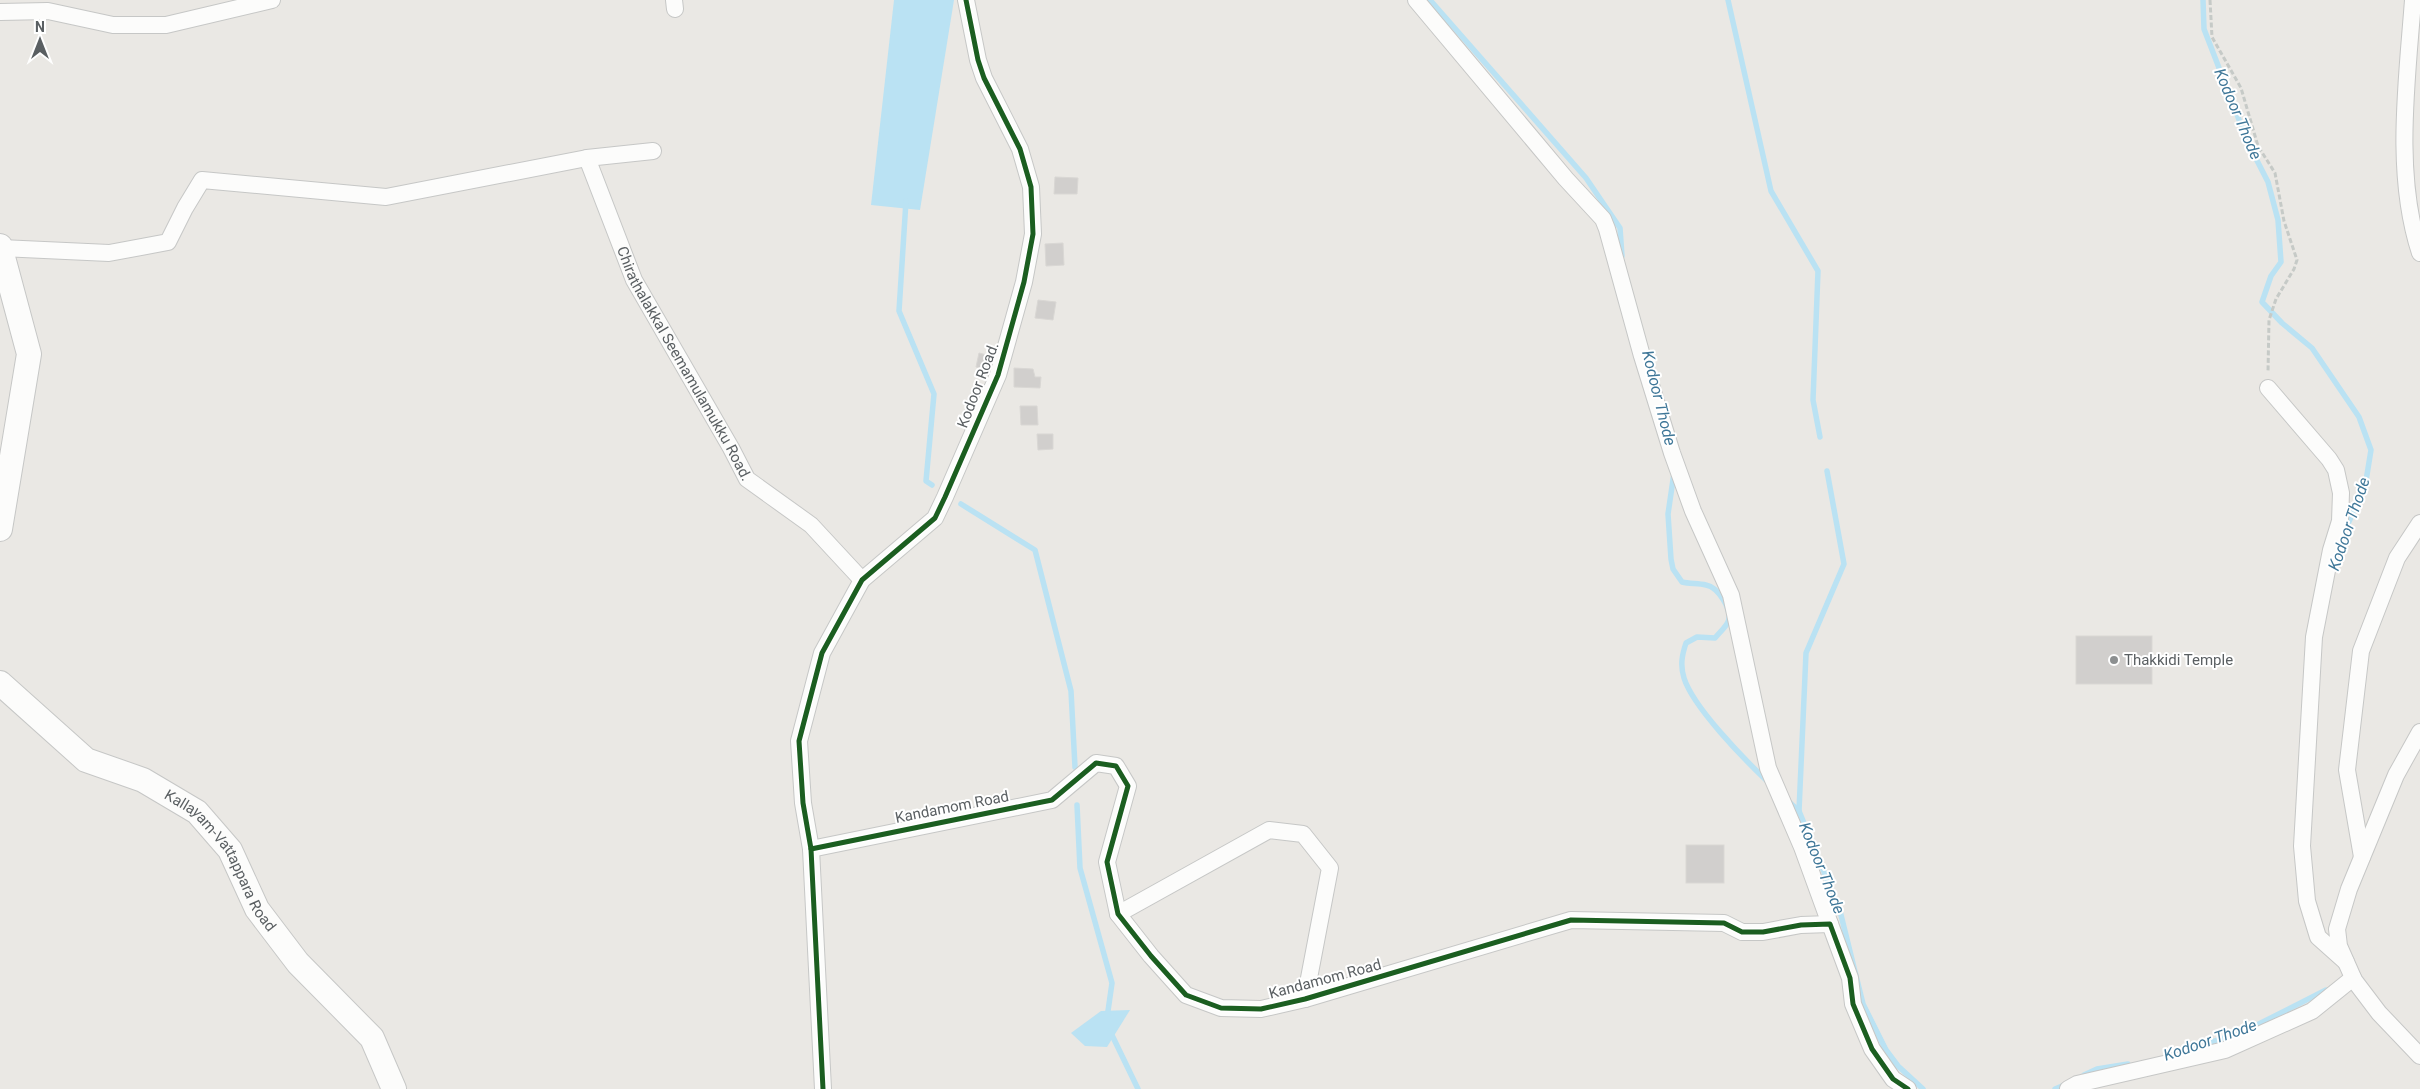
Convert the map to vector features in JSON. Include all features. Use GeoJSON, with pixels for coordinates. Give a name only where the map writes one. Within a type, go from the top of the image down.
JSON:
{"type":"FeatureCollection","features":[{"type":"Feature","properties":{"kind":"street"},"geometry":{"type":"LineString","coordinates":[[0,12],[48,11],[113,25],[166,25],[272,0]]}},
{"type":"Feature","properties":{"kind":"street","name":"Kodoor Road."},"geometry":{"type":"LineString","coordinates":[[823,1089],[811,848],[803,803],[798,741],[822,653],[862,580],[935,518],[998,375],[1018,307],[1033,234],[1031,187],[1020,149],[984,78],[978,60],[966,0]]}},
{"type":"Feature","properties":{"kind":"street"},"geometry":{"type":"LineString","coordinates":[[1416,0],[1469,60],[1566,179],[1592,206],[1607,229],[1617,270],[1672,453],[1693,511],[1731,596],[1768,768],[1785,807],[1850,978],[1853,1004],[1872,1049],[1893,1079],[1908,1089]]}},
{"type":"Feature","properties":{"kind":"street"},"geometry":{"type":"LineString","coordinates":[[2413,0],[2404,168],[2415,238],[2420,253]]}},
{"type":"Feature","properties":{"kind":"street"},"geometry":{"type":"LineString","coordinates":[[0,529],[29,354],[0,247],[109,253],[168,242],[202,180],[386,197],[587,158],[653,152]]}},
{"type":"Feature","properties":{"kind":"street","name":"Chirathalakkal Seemamulamukku Road."},"geometry":{"type":"LineString","coordinates":[[587,158],[634,280],[747,479],[811,525],[862,580]]}},
{"type":"Feature","properties":{"kind":"street"},"geometry":{"type":"LineString","coordinates":[[2268,388],[2329,459],[2336,470],[2341,493],[2340,521],[2331,550],[2314,637],[2302,846],[2307,901],[2318,937],[2346,962]]}},
{"type":"Feature","properties":{"kind":"street"},"geometry":{"type":"LineString","coordinates":[[2362,857],[2347,770],[2361,651],[2397,558],[2420,523]]}},
{"type":"Feature","properties":{"kind":"street","name":"Kallayam-Vattappara Road"},"geometry":{"type":"LineString","coordinates":[[2,688],[86,760],[143,780],[197,812],[230,850],[257,909],[298,963],[372,1038],[394,1089]]}},
{"type":"Feature","properties":{"kind":"street"},"geometry":{"type":"LineString","coordinates":[[2420,732],[2396,775],[2348,889],[2337,929],[2339,946],[2353,978],[2379,1013],[2420,1056]]}},
{"type":"Feature","properties":{"kind":"street","name":"Kandamom Road"},"geometry":{"type":"LineString","coordinates":[[811,848],[1052,800],[1096,762],[1116,766],[1128,786],[1108,862],[1118,914],[1151,956],[1186,995],[1221,1008],[1261,1009],[1305,999],[1572,920],[1724,923],[1742,932],[1763,932],[1801,924],[1830,924]]}},
{"type":"Feature","properties":{"kind":"street"},"geometry":{"type":"LineString","coordinates":[[1118,914],[1269,830],[1303,834],[1330,868],[1305,999]]}},
{"type":"Feature","properties":{"kind":"street"},"geometry":{"type":"LineString","coordinates":[[2068,1089],[2077,1084],[2224,1050],[2312,1011],[2353,978]]}},
{"type":"Feature","properties":{"kind":"path"},"geometry":{"type":"LineString","coordinates":[[2210,0],[2212,38],[2241,88],[2258,146],[2275,173],[2284,221],[2297,260],[2294,269],[2276,299],[2269,320],[2268,388]]}},
{"type":"Feature","properties":{"kind":"water"},"geometry":{"type":"Polygon","coordinates":[[[894,0],[954,0],[920,210],[871,205],[894,0]]]}},
{"type":"Feature","properties":{"kind":"water"},"geometry":{"type":"Polygon","coordinates":[[[1130,1010],[1107,1047],[1085,1046],[1071,1033],[1101,1011],[1130,1010]]]}},
{"type":"Feature","properties":{"kind":"building"},"geometry":{"type":"Polygon","coordinates":[[[1055,177],[1078,178],[1077,194],[1054,194],[1055,177]]]}},
{"type":"Feature","properties":{"kind":"building"},"geometry":{"type":"Polygon","coordinates":[[[1063,243],[1064,265],[1046,266],[1045,244],[1063,243]]]}},
{"type":"Feature","properties":{"kind":"building"},"geometry":{"type":"Polygon","coordinates":[[[1038,300],[1056,302],[1053,320],[1035,318],[1038,300]]]}},
{"type":"Feature","properties":{"kind":"building"},"geometry":{"type":"Polygon","coordinates":[[[979,353],[991,356],[988,369],[976,367],[979,353]]]}},
{"type":"Feature","properties":{"kind":"building"},"geometry":{"type":"Polygon","coordinates":[[[1014,368],[1033,369],[1035,377],[1041,377],[1040,388],[1014,387],[1014,368]]]}},
{"type":"Feature","properties":{"kind":"building"},"geometry":{"type":"Polygon","coordinates":[[[1020,406],[1037,406],[1038,425],[1021,425],[1020,406]]]}},
{"type":"Feature","properties":{"kind":"building"},"geometry":{"type":"Polygon","coordinates":[[[1037,434],[1053,434],[1053,449],[1038,450],[1037,434]]]}},
{"type":"Feature","properties":{"kind":"building","name":"Thakkidi Temple"},"geometry":{"type":"Polygon","coordinates":[[[2076,636],[2152,636],[2152,684],[2076,684],[2076,636]]]}},
{"type":"Feature","properties":{"kind":"building"},"geometry":{"type":"Polygon","coordinates":[[[1686,845],[1724,845],[1724,883],[1686,883],[1686,845]]]}},
{"type":"Feature","properties":{"kind":"waterway","name":"Kodoor Thode"},"geometry":{"type":"LineString","coordinates":[[1430,0],[1586,178],[1620,228],[1622,256]]}},
{"type":"Feature","properties":{"kind":"waterway"},"geometry":{"type":"LineString","coordinates":[[1728,0],[1771,191],[1818,271],[1813,400],[1820,437]]}},
{"type":"Feature","properties":{"kind":"waterway","name":"Kodoor Thode"},"geometry":{"type":"LineString","coordinates":[[2203,0],[2204,29],[2248,143],[2268,182],[2278,220],[2281,262],[2271,276],[2262,302],[2282,323],[2312,348],[2359,417],[2371,450],[2365,487],[2346,528]]}},
{"type":"Feature","properties":{"kind":"waterway"},"geometry":{"type":"LineString","coordinates":[[906,201],[899,311],[934,394],[926,481],[932,485]]}},
{"type":"Feature","properties":{"kind":"waterway"},"geometry":{"type":"LineString","coordinates":[[1799,811],[1806,653],[1844,564],[1827,471]]}},
{"type":"Feature","properties":{"kind":"waterway","name":"Kodoor Thode"},"geometry":{"type":"LineString","coordinates":[[1674,473],[1668,514],[1673,569],[1682,582],[1706,585],[1720,594],[1729,617],[1727,624],[1715,638],[1697,637],[1686,643],[1682,660],[1684,678],[1689,690],[1708,718],[1767,781]]}},
{"type":"Feature","properties":{"kind":"waterway"},"geometry":{"type":"LineString","coordinates":[[961,504],[1035,550],[1071,691],[1075,767]]}},
{"type":"Feature","properties":{"kind":"waterway","name":"Kodoor Thode"},"geometry":{"type":"LineString","coordinates":[[1788,801],[1799,811],[1840,911],[1863,1004],[1886,1050],[1898,1066],[1923,1089]]}},
{"type":"Feature","properties":{"kind":"waterway"},"geometry":{"type":"LineString","coordinates":[[1077,805],[1080,868],[1112,983],[1107,1018]]}},
{"type":"Feature","properties":{"kind":"waterway","name":"Kodoor Thode"},"geometry":{"type":"LineString","coordinates":[[2171,1055],[2245,1031],[2326,990]]}},
{"type":"Feature","properties":{"kind":"waterway"},"geometry":{"type":"LineString","coordinates":[[1110,1031],[1138,1089]]}},
{"type":"Feature","properties":{"kind":"waterway","name":"Kodoor Thode"},"geometry":{"type":"LineString","coordinates":[[2084,1075],[2097,1069],[2128,1064]]}},
{"type":"Feature","properties":{"kind":"waterway","name":"Kodoor Thode"},"geometry":{"type":"LineString","coordinates":[[2055,1089],[2067,1084]]}},
{"type":"Feature","properties":{"kind":"cycle path"},"geometry":{"type":"LineString","coordinates":[[823,1089],[811,849],[803,803],[799,741],[822,653],[862,580],[935,518],[945,497],[998,375],[1024,282],[1033,234],[1031,187],[1020,149],[984,78],[978,60],[966,0]]}},
{"type":"Feature","properties":{"kind":"cycle path"},"geometry":{"type":"LineString","coordinates":[[811,849],[1052,800],[1096,763],[1116,766],[1128,786],[1107,862],[1118,914],[1151,956],[1186,995],[1221,1008],[1261,1009],[1305,999],[1571,920],[1724,923],[1742,932],[1763,932],[1801,925],[1830,924],[1850,978],[1853,1004],[1872,1049],[1893,1079],[1908,1089]]}},
{"type":"Feature","properties":{"kind":"place","name":"Thakkidi Temple"},"geometry":{"type":"Point","coordinates":[2114,660]}}]}
